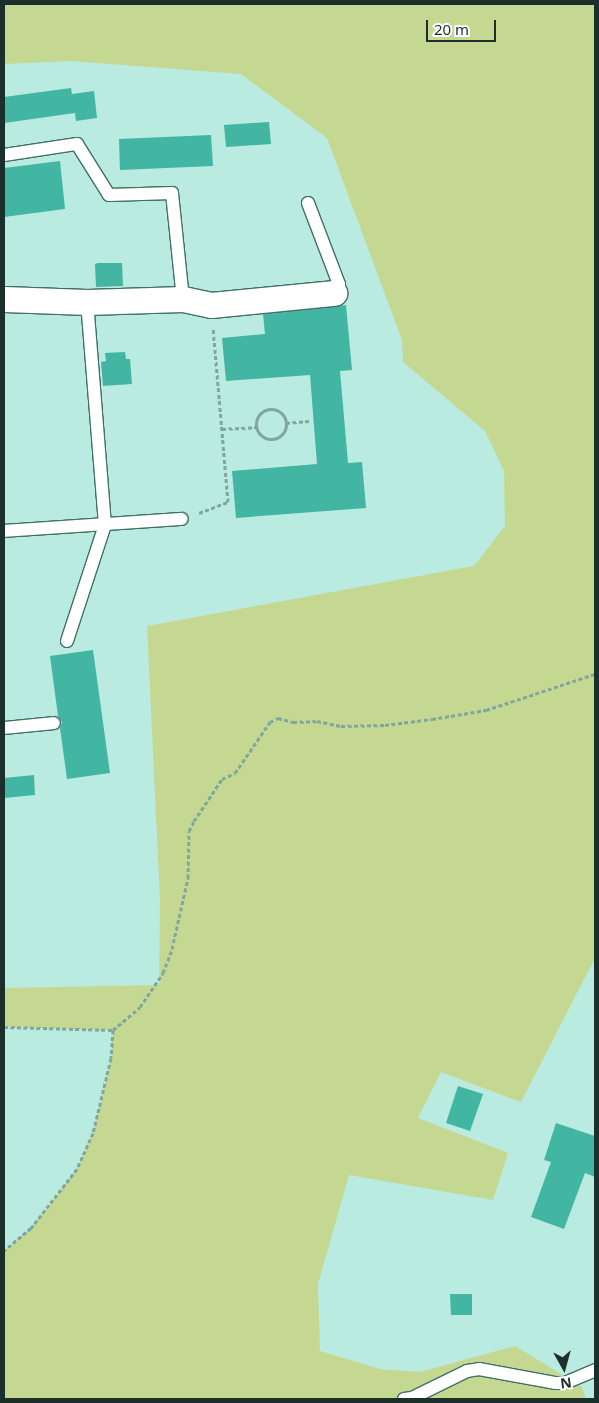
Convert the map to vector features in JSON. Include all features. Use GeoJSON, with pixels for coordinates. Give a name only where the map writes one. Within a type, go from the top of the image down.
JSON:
{"type":"FeatureCollection","features":[{"type":"Feature","properties":{"kind":"street"},"geometry":{"type":"LineString","coordinates":[[4,299],[87,302],[183,299],[211,305],[334,293]]}},
{"type":"Feature","properties":{"kind":"lane"},"geometry":{"type":"LineString","coordinates":[[4,155],[77,144],[109,196],[172,193],[183,299]]}},
{"type":"Feature","properties":{"kind":"lane"},"geometry":{"type":"LineString","coordinates":[[308,203],[339,284],[339,288],[334,293]]}},
{"type":"Feature","properties":{"kind":"lane"},"geometry":{"type":"LineString","coordinates":[[67,641],[105,525],[87,302]]}},
{"type":"Feature","properties":{"kind":"lane"},"geometry":{"type":"LineString","coordinates":[[4,531],[182,519]]}},
{"type":"Feature","properties":{"kind":"lane"},"geometry":{"type":"LineString","coordinates":[[4,728],[54,723]]}},
{"type":"Feature","properties":{"kind":"lane"},"geometry":{"type":"LineString","coordinates":[[404,1399],[418,1395],[467,1371],[479,1369],[555,1383],[565,1383],[595,1370]]}},
{"type":"Feature","properties":{"kind":"path"},"geometry":{"type":"LineString","coordinates":[[182,519],[228,502],[211,305]]}},
{"type":"Feature","properties":{"kind":"path"},"geometry":{"type":"LineString","coordinates":[[269,409],[278,411],[286,423],[280,436],[270,439],[261,435],[256,427],[258,417],[269,409]]}},
{"type":"Feature","properties":{"kind":"path"},"geometry":{"type":"LineString","coordinates":[[286,423],[309,421]]}},
{"type":"Feature","properties":{"kind":"path"},"geometry":{"type":"LineString","coordinates":[[222,429],[256,427]]}},
{"type":"Feature","properties":{"kind":"path"},"geometry":{"type":"LineString","coordinates":[[4,1027],[113,1030],[140,1006],[163,973],[172,949],[188,878],[190,831],[194,821],[222,780],[235,773],[270,722],[278,718],[293,722],[317,721],[341,726],[385,725],[432,719],[486,710],[549,687],[595,674]]}},
{"type":"Feature","properties":{"kind":"path"},"geometry":{"type":"LineString","coordinates":[[4,1251],[31,1228],[77,1169],[93,1132],[111,1058],[113,1030]]}},
{"type":"Feature","properties":{"kind":"green space"},"geometry":{"type":"Polygon","coordinates":[[[4,4],[595,4],[595,958],[521,1102],[441,1072],[418,1118],[508,1153],[493,1200],[349,1175],[318,1284],[320,1351],[380,1369],[420,1372],[515,1346],[582,1387],[586,1399],[4,1399],[4,1251],[31,1228],[77,1169],[93,1132],[111,1058],[113,1030],[4,1027],[4,988],[159,985],[160,901],[147,626],[474,566],[505,526],[504,471],[485,431],[403,362],[402,340],[327,138],[241,74],[71,61],[4,64],[4,4]]]}},
{"type":"Feature","properties":{"kind":"building"},"geometry":{"type":"Polygon","coordinates":[[[71,88],[72,94],[94,91],[97,118],[76,121],[75,113],[4,123],[4,97],[71,88]]]}},
{"type":"Feature","properties":{"kind":"building"},"geometry":{"type":"Polygon","coordinates":[[[269,122],[271,144],[226,147],[224,125],[269,122]]]}},
{"type":"Feature","properties":{"kind":"building"},"geometry":{"type":"Polygon","coordinates":[[[211,135],[213,166],[120,170],[119,139],[211,135]]]}},
{"type":"Feature","properties":{"kind":"building"},"geometry":{"type":"Polygon","coordinates":[[[60,161],[65,209],[4,217],[4,168],[60,161]]]}},
{"type":"Feature","properties":{"kind":"building"},"geometry":{"type":"Polygon","coordinates":[[[122,263],[123,286],[96,287],[95,264],[122,263]]]}},
{"type":"Feature","properties":{"kind":"building"},"geometry":{"type":"Polygon","coordinates":[[[346,305],[352,370],[340,371],[348,463],[362,462],[366,508],[236,518],[232,471],[317,464],[310,375],[226,381],[222,338],[265,334],[263,314],[346,305]]]}},
{"type":"Feature","properties":{"kind":"building"},"geometry":{"type":"Polygon","coordinates":[[[125,352],[126,359],[130,359],[132,384],[103,386],[101,362],[106,361],[105,353],[125,352]]]}},
{"type":"Feature","properties":{"kind":"building"},"geometry":{"type":"Polygon","coordinates":[[[93,650],[110,773],[67,779],[60,728],[62,722],[58,716],[50,656],[93,650]]]}},
{"type":"Feature","properties":{"kind":"building"},"geometry":{"type":"Polygon","coordinates":[[[34,775],[35,795],[4,798],[4,778],[34,775]]]}},
{"type":"Feature","properties":{"kind":"building"},"geometry":{"type":"Polygon","coordinates":[[[458,1086],[483,1094],[470,1131],[446,1123],[458,1086]]]}},
{"type":"Feature","properties":{"kind":"building"},"geometry":{"type":"Polygon","coordinates":[[[556,1123],[595,1136],[595,1177],[585,1173],[564,1229],[531,1217],[551,1162],[544,1160],[556,1123]]]}},
{"type":"Feature","properties":{"kind":"building"},"geometry":{"type":"Polygon","coordinates":[[[450,1294],[472,1294],[472,1315],[451,1315],[450,1294]]]}}]}
